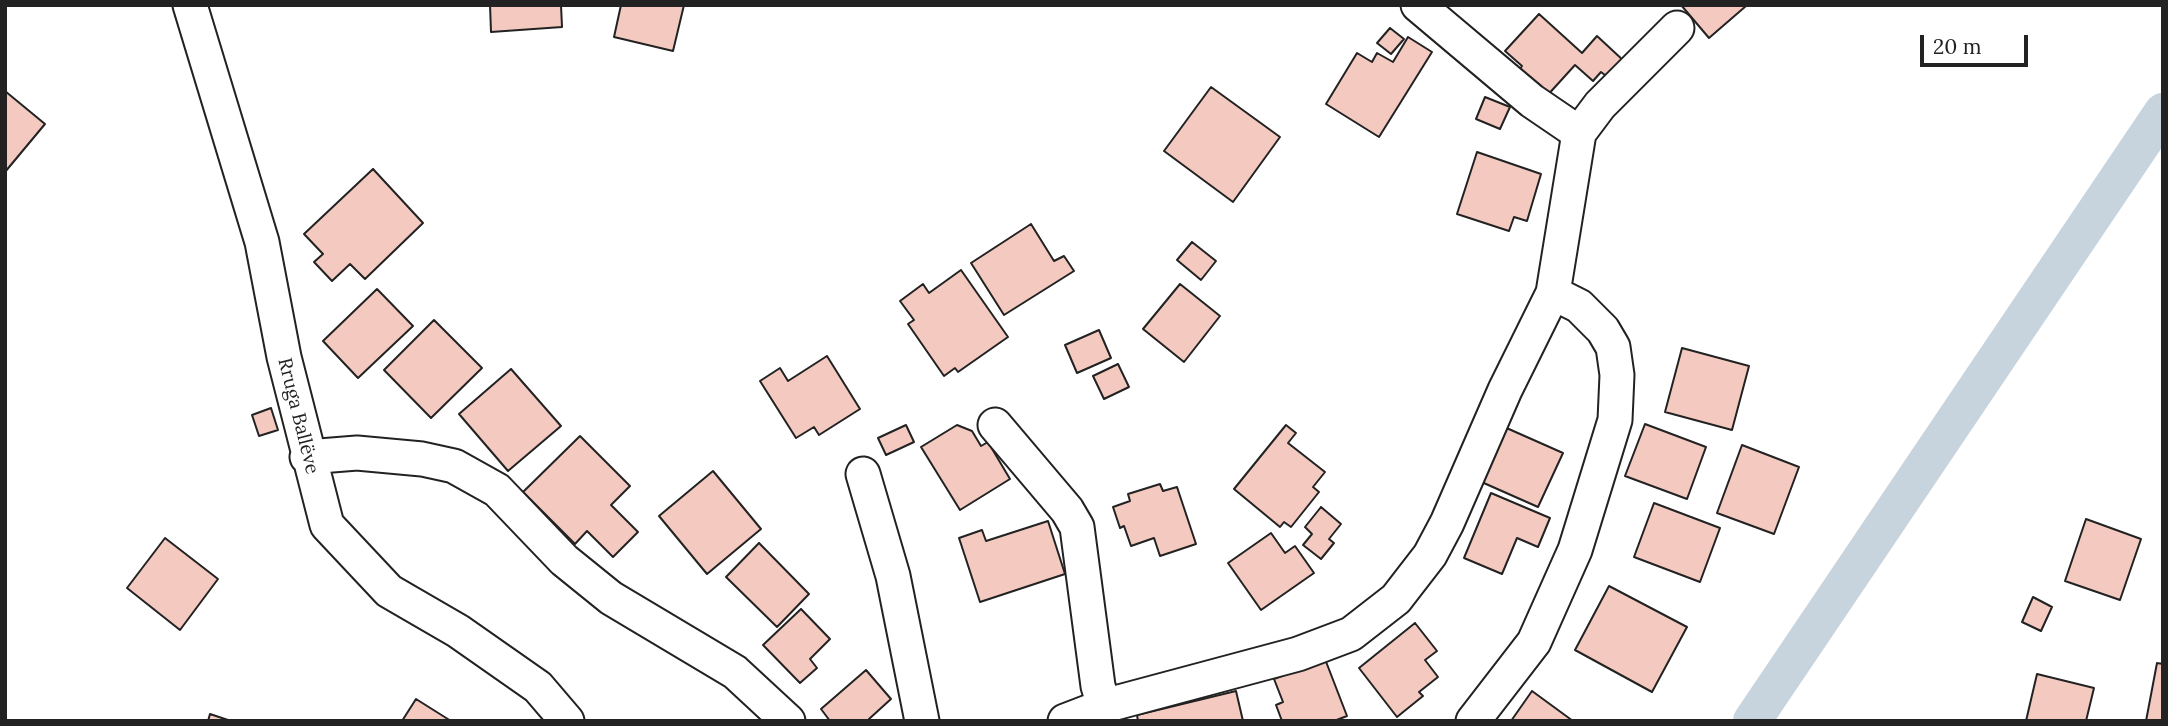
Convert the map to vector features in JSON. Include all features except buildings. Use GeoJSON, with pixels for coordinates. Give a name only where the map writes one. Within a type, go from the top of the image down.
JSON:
{"type":"FeatureCollection","features":[{"type":"Feature","properties":{"kind":"street","name":"Rruga Ballëve"},"geometry":{"type":"LineString","coordinates":[[190,5],[262,242],[307,457],[327,525],[389,591],[458,631],[538,687],[567,721]]}},
{"type":"Feature","properties":{"kind":"street"},"geometry":{"type":"LineString","coordinates":[[1418,5],[1532,101],[1579,133]]}},
{"type":"Feature","properties":{"kind":"street"},"geometry":{"type":"LineString","coordinates":[[1065,721],[1104,706],[1331,644],[1351,634],[1396,599],[1430,555],[1447,523],[1505,390],[1553,293],[1579,133],[1600,105],[1677,28]]}},
{"type":"Feature","properties":{"kind":"street"},"geometry":{"type":"LineString","coordinates":[[1473,721],[1534,642],[1575,550],[1615,420],[1617,375],[1613,347],[1604,330],[1579,306],[1553,293]]}},
{"type":"Feature","properties":{"kind":"street"},"geometry":{"type":"LineString","coordinates":[[995,425],[1059,500],[1077,527],[1098,686],[1104,706]]}},
{"type":"Feature","properties":{"kind":"street"},"geometry":{"type":"LineString","coordinates":[[307,457],[357,453],[422,458],[454,466],[497,490],[565,560],[602,590],[735,672],[788,721]]}},
{"type":"Feature","properties":{"kind":"street"},"geometry":{"type":"LineString","coordinates":[[863,474],[893,576],[922,721]]}},
{"type":"Feature","properties":{"kind":"waterway"},"geometry":{"type":"LineString","coordinates":[[1752,721],[2163,112]]}}]}
